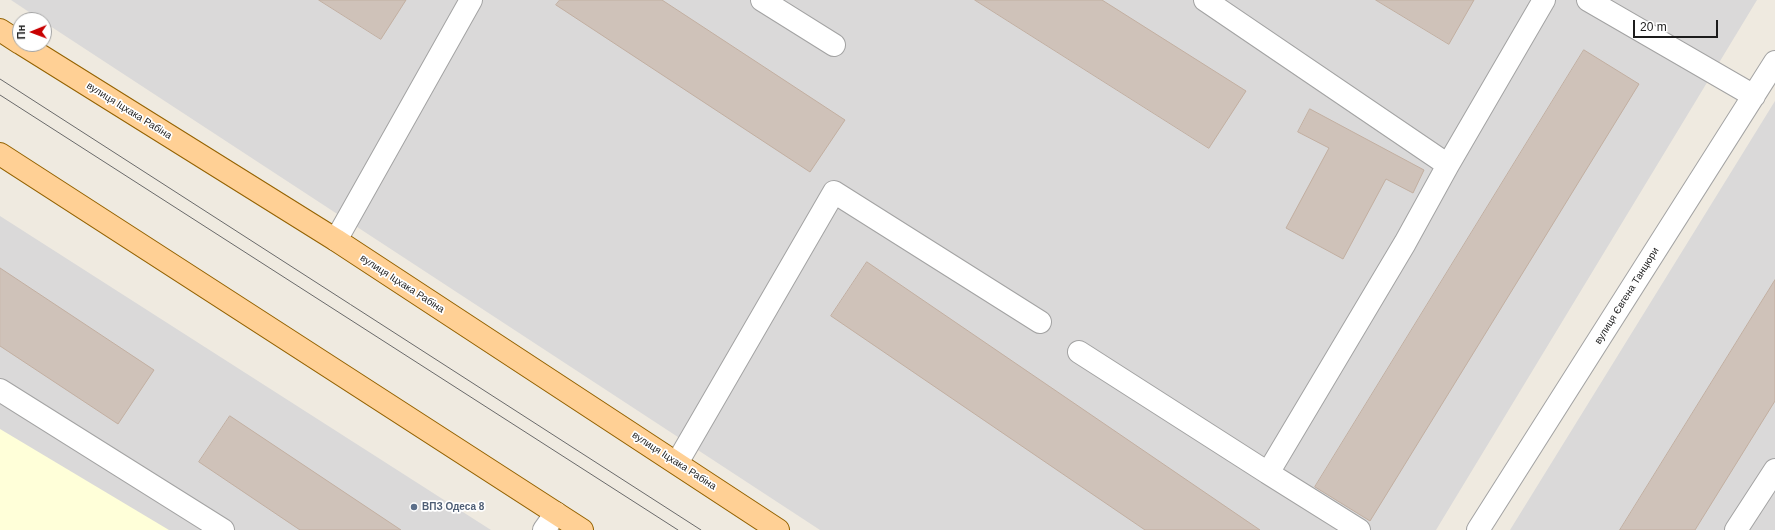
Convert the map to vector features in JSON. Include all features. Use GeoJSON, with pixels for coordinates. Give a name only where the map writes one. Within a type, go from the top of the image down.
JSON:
{"type":"FeatureCollection","features":[{"type":"Feature","properties":{"kind":"main road","name":"вулиця Іцхака Рабіна"},"geometry":{"type":"LineString","coordinates":[[0,30],[12,37]]}},
{"type":"Feature","properties":{"kind":"main road","name":"вулиця Іцхака Рабіна"},"geometry":{"type":"LineString","coordinates":[[35,52],[336,240],[778,530]]}},
{"type":"Feature","properties":{"kind":"main road"},"geometry":{"type":"LineString","coordinates":[[0,154],[550,522],[582,530]]}},
{"type":"Feature","properties":{"kind":"street"},"geometry":{"type":"LineString","coordinates":[[336,240],[471,0]]}},
{"type":"Feature","properties":{"kind":"street"},"geometry":{"type":"LineString","coordinates":[[762,0],[834,45]]}},
{"type":"Feature","properties":{"kind":"street"},"geometry":{"type":"LineString","coordinates":[[1205,0],[1448,165]]}},
{"type":"Feature","properties":{"kind":"street"},"geometry":{"type":"LineString","coordinates":[[1268,473],[1405,243],[1448,165],[1544,0]]}},
{"type":"Feature","properties":{"kind":"street"},"geometry":{"type":"LineString","coordinates":[[1588,0],[1754,96]]}},
{"type":"Feature","properties":{"kind":"street","name":"вулиця Євгена Танцюри"},"geometry":{"type":"LineString","coordinates":[[1478,530],[1775,62]]}},
{"type":"Feature","properties":{"kind":"street"},"geometry":{"type":"LineString","coordinates":[[677,463],[834,192],[1040,322]]}},
{"type":"Feature","properties":{"kind":"street"},"geometry":{"type":"LineString","coordinates":[[1079,352],[1359,530]]}},
{"type":"Feature","properties":{"kind":"street"},"geometry":{"type":"LineString","coordinates":[[0,390],[223,530]]}},
{"type":"Feature","properties":{"kind":"street"},"geometry":{"type":"LineString","coordinates":[[1736,530],[1775,470]]}},
{"type":"Feature","properties":{"kind":"shaded area"},"geometry":{"type":"Polygon","coordinates":[[[11,0],[1757,0],[1436,530],[820,530],[52,27],[52,12],[29,12],[11,0]]]}},
{"type":"Feature","properties":{"kind":"shaded area"},"geometry":{"type":"Polygon","coordinates":[[[1775,101],[1775,530],[1510,530],[1775,101]]]}},
{"type":"Feature","properties":{"kind":"shaded area"},"geometry":{"type":"Polygon","coordinates":[[[0,216],[491,530],[0,530],[0,216]]]}},
{"type":"Feature","properties":{"kind":"shaded area"},"geometry":{"type":"Polygon","coordinates":[[[0,429],[169,530],[0,530],[0,429]]]}},
{"type":"Feature","properties":{"kind":"building"},"geometry":{"type":"Polygon","coordinates":[[[319,0],[406,0],[381,39],[319,0]]]}},
{"type":"Feature","properties":{"kind":"building"},"geometry":{"type":"Polygon","coordinates":[[[560,0],[662,0],[845,120],[810,172],[556,5],[560,0]]]}},
{"type":"Feature","properties":{"kind":"building"},"geometry":{"type":"Polygon","coordinates":[[[975,0],[1102,0],[1246,91],[1209,148],[975,0]]]}},
{"type":"Feature","properties":{"kind":"building"},"geometry":{"type":"Polygon","coordinates":[[[1376,0],[1474,0],[1449,44],[1376,0]]]}},
{"type":"Feature","properties":{"kind":"building"},"geometry":{"type":"Polygon","coordinates":[[[1584,50],[1639,84],[1370,521],[1315,487],[1584,50]]]}},
{"type":"Feature","properties":{"kind":"building"},"geometry":{"type":"Polygon","coordinates":[[[1310,109],[1424,170],[1413,193],[1386,179],[1343,259],[1286,228],[1329,148],[1298,132],[1310,109]]]}},
{"type":"Feature","properties":{"kind":"building"},"geometry":{"type":"Polygon","coordinates":[[[867,262],[1260,530],[1145,530],[831,316],[867,262]]]}},
{"type":"Feature","properties":{"kind":"building"},"geometry":{"type":"Polygon","coordinates":[[[0,268],[154,370],[118,424],[0,346],[0,268]]]}},
{"type":"Feature","properties":{"kind":"building"},"geometry":{"type":"Polygon","coordinates":[[[1775,280],[1775,401],[1695,530],[1620,530],[1775,280]]]}},
{"type":"Feature","properties":{"kind":"building"},"geometry":{"type":"Polygon","coordinates":[[[230,416],[401,530],[300,530],[199,462],[230,416]]]}},
{"type":"Feature","properties":{"kind":"tram line"},"geometry":{"type":"LineString","coordinates":[[0,79],[701,530]]}},
{"type":"Feature","properties":{"kind":"tram line"},"geometry":{"type":"LineString","coordinates":[[0,95],[678,530]]}},
{"type":"Feature","properties":{"kind":"place","name":"ВПЗ Одеса 8"},"geometry":{"type":"Point","coordinates":[414,507]}}]}
